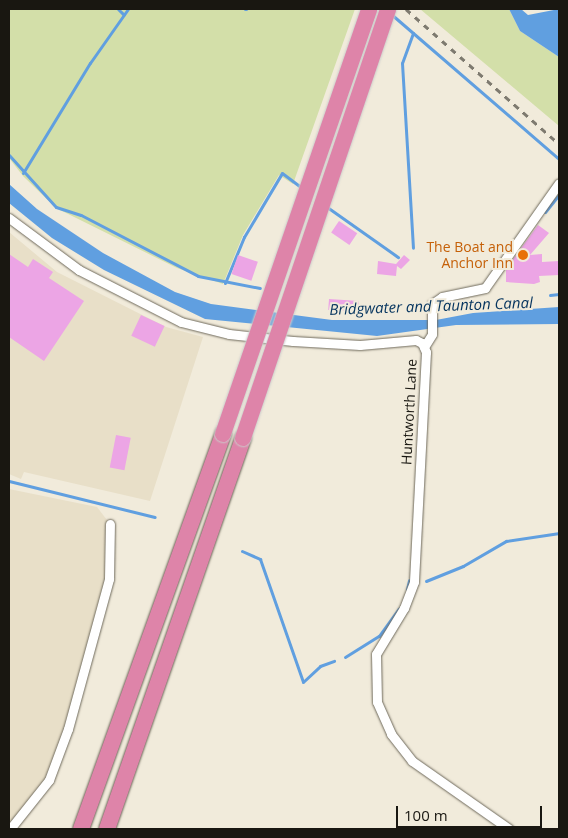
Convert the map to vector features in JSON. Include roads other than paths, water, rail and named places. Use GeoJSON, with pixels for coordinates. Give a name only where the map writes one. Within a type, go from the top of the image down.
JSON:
{"type":"FeatureCollection","features":[{"type":"Feature","properties":{"kind":"highway"},"geometry":{"type":"LineString","coordinates":[[81,829],[223,434],[368,9]]}},
{"type":"Feature","properties":{"kind":"highway"},"geometry":{"type":"LineString","coordinates":[[106,829],[243,438],[388,9]]}},
{"type":"Feature","properties":{"kind":"street"},"geometry":{"type":"LineString","coordinates":[[424,347],[432,334],[432,304],[437,299],[485,288],[559,183]]}},
{"type":"Feature","properties":{"kind":"street","name":"Huntworth Lane"},"geometry":{"type":"LineString","coordinates":[[9,218],[86,274],[181,322],[229,334],[293,341],[360,345],[416,340],[424,347],[414,582],[404,608],[376,654],[377,702],[391,734],[412,762],[509,829]]}},
{"type":"Feature","properties":{"kind":"street"},"geometry":{"type":"LineString","coordinates":[[10,829],[49,780],[68,729],[109,579],[110,524]]}},
{"type":"Feature","properties":{"kind":"water"},"geometry":{"type":"Polygon","coordinates":[[[509,9],[521,9],[528,15],[559,9],[559,57],[520,31],[509,9]]]}},
{"type":"Feature","properties":{"kind":"water"},"geometry":{"type":"Polygon","coordinates":[[[9,184],[37,209],[103,253],[175,292],[211,304],[332,320],[436,320],[473,313],[559,307],[559,324],[456,325],[377,336],[205,319],[104,270],[52,238],[9,203],[9,184]]]}},
{"type":"Feature","properties":{"kind":"waterway"},"geometry":{"type":"LineString","coordinates":[[118,9],[124,15]]}},
{"type":"Feature","properties":{"kind":"waterway"},"geometry":{"type":"LineString","coordinates":[[23,173],[90,63],[128,9]]}},
{"type":"Feature","properties":{"kind":"waterway"},"geometry":{"type":"LineString","coordinates":[[391,14],[559,159]]}},
{"type":"Feature","properties":{"kind":"waterway"},"geometry":{"type":"LineString","coordinates":[[413,33],[402,63],[413,248]]}},
{"type":"Feature","properties":{"kind":"waterway"},"geometry":{"type":"LineString","coordinates":[[9,155],[56,207],[81,215],[198,276],[260,288]]}},
{"type":"Feature","properties":{"kind":"waterway"},"geometry":{"type":"LineString","coordinates":[[225,283],[244,237],[282,173],[302,188]]}},
{"type":"Feature","properties":{"kind":"waterway"},"geometry":{"type":"LineString","coordinates":[[545,212],[559,195]]}},
{"type":"Feature","properties":{"kind":"waterway"},"geometry":{"type":"LineString","coordinates":[[327,207],[398,257]]}},
{"type":"Feature","properties":{"kind":"waterway"},"geometry":{"type":"LineString","coordinates":[[550,295],[559,294]]}},
{"type":"Feature","properties":{"kind":"waterway"},"geometry":{"type":"LineString","coordinates":[[9,481],[155,517]]}},
{"type":"Feature","properties":{"kind":"waterway"},"geometry":{"type":"LineString","coordinates":[[426,581],[463,566],[506,541],[559,533]]}},
{"type":"Feature","properties":{"kind":"waterway"},"geometry":{"type":"LineString","coordinates":[[242,551],[260,559],[303,682],[320,666],[334,661]]}},
{"type":"Feature","properties":{"kind":"waterway"},"geometry":{"type":"LineString","coordinates":[[407,589],[409,580]]}},
{"type":"Feature","properties":{"kind":"waterway"},"geometry":{"type":"LineString","coordinates":[[345,657],[379,636],[399,608]]}},
{"type":"Feature","properties":{"kind":"railway"},"geometry":{"type":"LineString","coordinates":[[406,9],[559,144]]}},
{"type":"Feature","properties":{"kind":"place","name":"The Boat and Anchor Inn"},"geometry":{"type":"Point","coordinates":[523,255]}},
{"type":"Feature","properties":{"kind":"water label","name":"Bridgwater and Taunton Canal"},"geometry":{"type":"Point","coordinates":[431,306]}}]}
